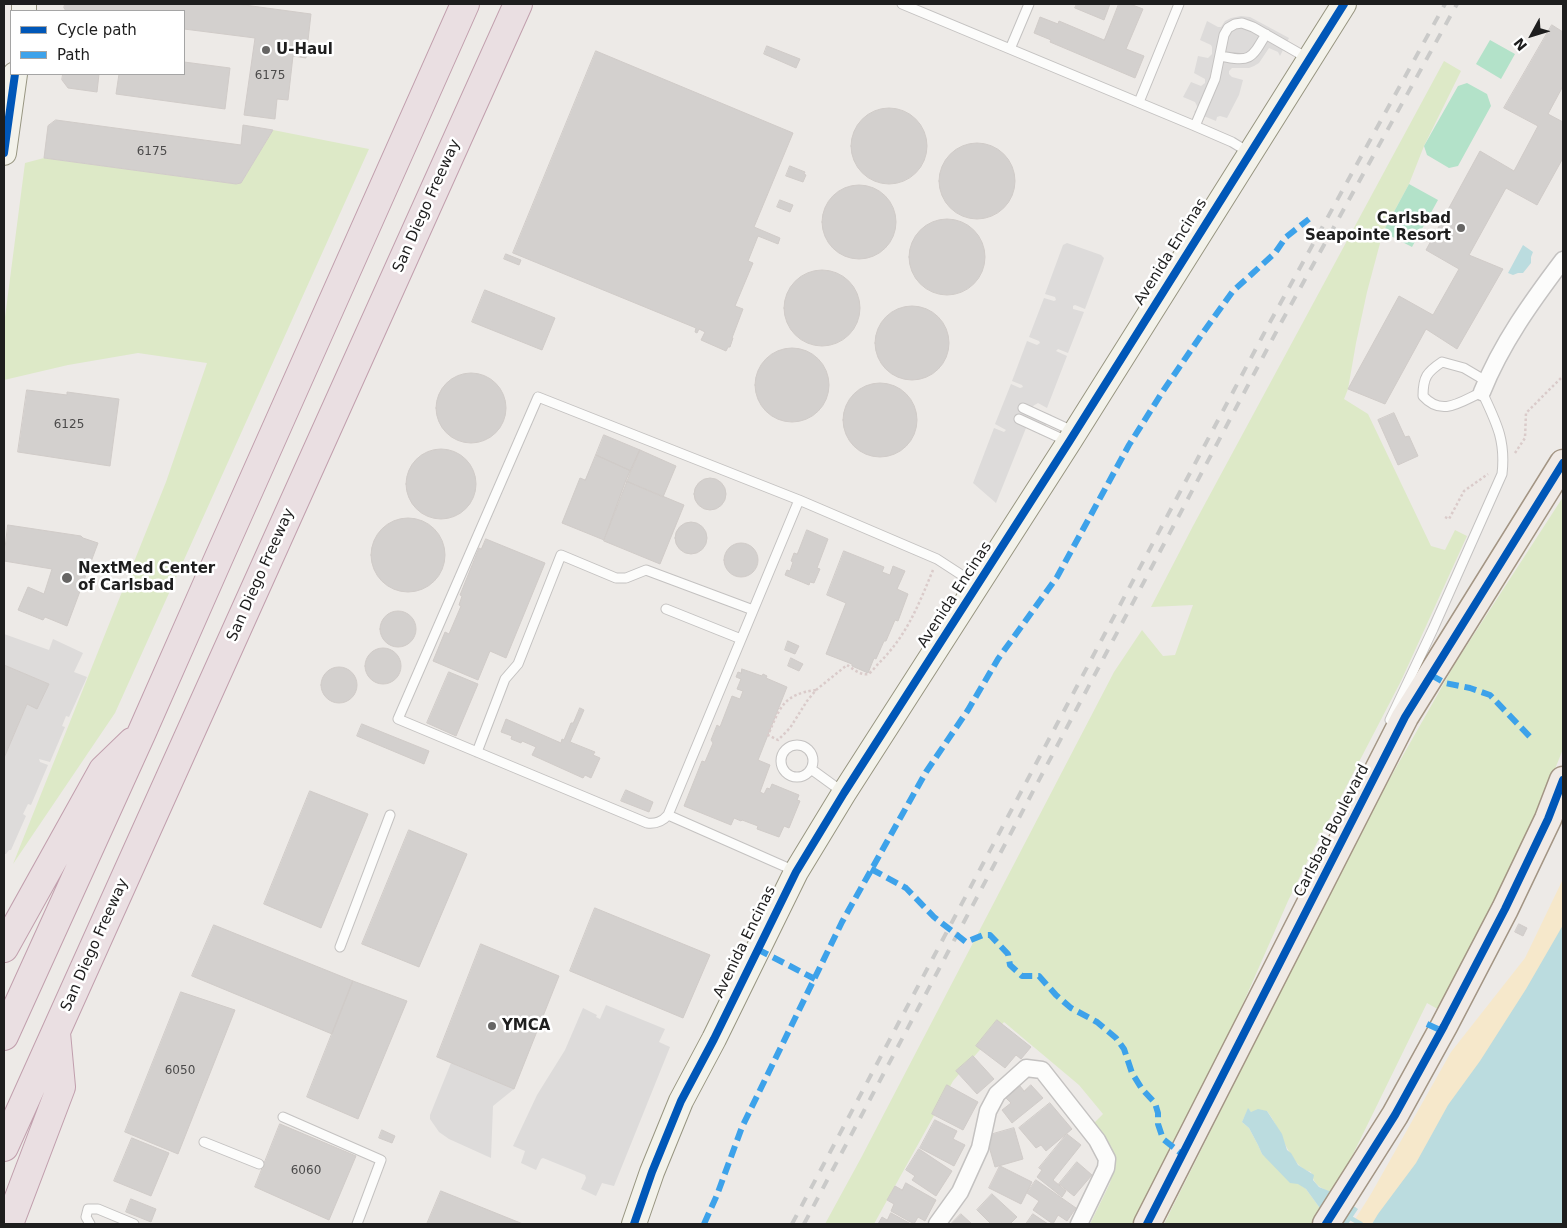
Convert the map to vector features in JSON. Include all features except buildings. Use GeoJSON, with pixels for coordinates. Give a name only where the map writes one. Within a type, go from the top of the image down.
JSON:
{"type":"FeatureCollection","features":[{"type":"Feature","properties":{"kind":"highway"},"geometry":{"type":"LineString","coordinates":[[4,1036],[142,732],[464,4]]}},
{"type":"Feature","properties":{"kind":"highway","name":"San Diego Freeway"},"geometry":{"type":"LineString","coordinates":[[4,1147],[518,4]]}},
{"type":"Feature","properties":{"kind":"highway"},"geometry":{"type":"LineString","coordinates":[[4,948],[103,770],[142,732]]}},
{"type":"Feature","properties":{"kind":"highway"},"geometry":{"type":"LineString","coordinates":[[8,1224],[61,1087],[56,1031]]}},
{"type":"Feature","properties":{"kind":"main road","name":"Carlsbad Boulevard"},"geometry":{"type":"LineString","coordinates":[[1147,1224],[1405,717],[1563,463]]}},
{"type":"Feature","properties":{"kind":"main road"},"geometry":{"type":"LineString","coordinates":[[1326,1224],[1394,1115],[1444,1026],[1505,909],[1548,819],[1563,780]]}},
{"type":"Feature","properties":{"kind":"street","name":"Avenida Encinas"},"geometry":{"type":"LineString","coordinates":[[634,1224],[652,1172],[681,1101],[714,1039],[796,872],[844,793],[1072,437],[1344,4]]}},
{"type":"Feature","properties":{"kind":"street"},"geometry":{"type":"LineString","coordinates":[[4,153],[15,75]]}},
{"type":"Feature","properties":{"kind":"street"},"geometry":{"type":"LineString","coordinates":[[1484,387],[1506,341],[1563,260]]}},
{"type":"Feature","properties":{"kind":"street"},"geometry":{"type":"LineString","coordinates":[[937,1224],[960,1192],[980,1148],[988,1111],[997,1094],[1026,1068],[1042,1070],[1098,1140],[1107,1159],[1106,1168],[1079,1224]]}},
{"type":"Feature","properties":{"kind":"lane"},"geometry":{"type":"LineString","coordinates":[[902,4],[1139,102],[1232,142],[1250,153]]}},
{"type":"Feature","properties":{"kind":"lane"},"geometry":{"type":"LineString","coordinates":[[1010,49],[1028,4]]}},
{"type":"Feature","properties":{"kind":"lane"},"geometry":{"type":"LineString","coordinates":[[1139,102],[1179,4]]}},
{"type":"Feature","properties":{"kind":"lane"},"geometry":{"type":"LineString","coordinates":[[1195,126],[1215,79],[1224,36],[1228,28],[1242,23],[1253,26],[1310,59]]}},
{"type":"Feature","properties":{"kind":"lane"},"geometry":{"type":"LineString","coordinates":[[1220,56],[1238,60],[1246,59],[1253,55],[1266,34]]}},
{"type":"Feature","properties":{"kind":"lane"},"geometry":{"type":"LineString","coordinates":[[1386,729],[1502,474],[1504,451],[1498,425],[1484,387],[1464,368],[1442,362],[1429,370],[1423,383],[1423,396],[1430,403],[1443,408],[1454,405],[1484,387]]}},
{"type":"Feature","properties":{"kind":"lane"},"geometry":{"type":"LineString","coordinates":[[798,500],[668,816],[659,822],[654,824],[647,823],[398,719],[538,397],[798,500],[937,559],[978,585]]}},
{"type":"Feature","properties":{"kind":"lane"},"geometry":{"type":"LineString","coordinates":[[1023,408],[1072,437]]}},
{"type":"Feature","properties":{"kind":"lane"},"geometry":{"type":"LineString","coordinates":[[1019,419],[1072,437]]}},
{"type":"Feature","properties":{"kind":"lane"},"geometry":{"type":"LineString","coordinates":[[477,752],[505,679],[518,664],[561,555],[616,578],[632,576],[646,570],[753,610]]}},
{"type":"Feature","properties":{"kind":"lane"},"geometry":{"type":"LineString","coordinates":[[666,610],[741,639]]}},
{"type":"Feature","properties":{"kind":"lane"},"geometry":{"type":"LineString","coordinates":[[811,769],[844,793]]}},
{"type":"Feature","properties":{"kind":"lane"},"geometry":{"type":"LineString","coordinates":[[1290,944],[1366,774]]}},
{"type":"Feature","properties":{"kind":"lane"},"geometry":{"type":"LineString","coordinates":[[340,946],[390,815]]}},
{"type":"Feature","properties":{"kind":"lane"},"geometry":{"type":"LineString","coordinates":[[668,816],[796,872]]}},
{"type":"Feature","properties":{"kind":"lane"},"geometry":{"type":"LineString","coordinates":[[283,1117],[381,1160],[357,1224]]}},
{"type":"Feature","properties":{"kind":"lane"},"geometry":{"type":"LineString","coordinates":[[204,1142],[259,1164]]}},
{"type":"Feature","properties":{"kind":"lane"},"geometry":{"type":"LineString","coordinates":[[90,1224],[86,1217],[88,1209],[98,1209],[134,1224]]}},
{"type":"Feature","properties":{"kind":"path"},"geometry":{"type":"LineString","coordinates":[[1512,457],[1525,438],[1526,413],[1563,376]]}},
{"type":"Feature","properties":{"kind":"path"},"geometry":{"type":"LineString","coordinates":[[1445,517],[1449,519],[1464,492],[1494,470]]}},
{"type":"Feature","properties":{"kind":"path"},"geometry":{"type":"LineString","coordinates":[[816,690],[804,691],[781,706],[768,735],[778,740],[785,734],[816,690],[846,665],[858,672],[868,674],[886,656],[905,631],[934,568]]}},
{"type":"Feature","properties":{"kind":"green space"},"geometry":{"type":"Polygon","coordinates":[[[1490,40],[1515,54],[1501,79],[1476,64],[1490,40]]]}},
{"type":"Feature","properties":{"kind":"green space"},"geometry":{"type":"Polygon","coordinates":[[[1444,61],[1461,71],[1424,146],[1409,184],[1383,232],[1367,292],[1348,389],[1344,399],[1368,414],[1431,546],[1445,550],[1455,530],[1467,536],[1401,681],[1307,862],[1238,1015],[1133,1224],[1090,1224],[1110,1183],[1113,1169],[1093,1124],[1103,1114],[1079,1085],[1004,1022],[953,1081],[874,1224],[825,1224],[1114,672],[1142,630],[1163,656],[1175,655],[1193,605],[1151,607],[1444,61]]]}},
{"type":"Feature","properties":{"kind":"green space"},"geometry":{"type":"Polygon","coordinates":[[[1467,83],[1487,94],[1491,106],[1458,166],[1449,168],[1427,155],[1424,146],[1458,86],[1467,83]]]}},
{"type":"Feature","properties":{"kind":"green space"},"geometry":{"type":"Polygon","coordinates":[[[273,130],[369,149],[115,713],[13,864],[166,482],[207,363],[138,353],[68,365],[4,380],[4,325],[25,163],[44,158],[236,184],[241,183],[273,130]]]}},
{"type":"Feature","properties":{"kind":"green space"},"geometry":{"type":"Polygon","coordinates":[[[1409,184],[1438,200],[1412,247],[1383,232],[1409,184]]]}},
{"type":"Feature","properties":{"kind":"green space"},"geometry":{"type":"Polygon","coordinates":[[[1563,497],[1563,749],[1523,849],[1441,1011],[1427,1003],[1334,1193],[1319,1186],[1314,1181],[1311,1172],[1303,1169],[1297,1163],[1267,1111],[1251,1112],[1248,1109],[1242,1122],[1249,1128],[1262,1154],[1306,1189],[1322,1211],[1313,1224],[1164,1224],[1368,817],[1456,662],[1563,497]]]}},
{"type":"Feature","properties":{"kind":"sand"},"geometry":{"type":"Polygon","coordinates":[[[1563,879],[1563,951],[1388,1224],[1352,1224],[1371,1194],[1451,1052],[1525,958],[1563,879]]]}},
{"type":"Feature","properties":{"kind":"shaded area"},"geometry":{"type":"Polygon","coordinates":[[[1241,16],[1250,17],[1289,38],[1280,56],[1278,52],[1269,48],[1259,63],[1254,66],[1249,68],[1232,68],[1229,71],[1232,77],[1243,80],[1239,95],[1227,118],[1220,116],[1217,117],[1216,121],[1194,112],[1197,109],[1195,102],[1183,97],[1191,82],[1201,86],[1205,83],[1205,79],[1194,73],[1198,56],[1208,58],[1212,54],[1211,45],[1200,40],[1207,21],[1221,27],[1225,21],[1241,16]]]}},
{"type":"Feature","properties":{"kind":"shaded area"},"geometry":{"type":"Polygon","coordinates":[[[1067,243],[1101,255],[1104,258],[1085,309],[1073,306],[1073,309],[1084,312],[1068,353],[1058,349],[1056,351],[1067,356],[1047,408],[1038,403],[1033,406],[1033,408],[1052,415],[1040,435],[1028,427],[1026,428],[996,503],[973,483],[994,428],[1004,432],[1006,430],[995,424],[1011,384],[1020,388],[1023,387],[1012,381],[1027,341],[1037,345],[1040,343],[1029,337],[1044,298],[1056,300],[1055,297],[1045,294],[1063,245],[1067,243]]]}},
{"type":"Feature","properties":{"kind":"shaded area"},"geometry":{"type":"Polygon","coordinates":[[[4,634],[49,650],[53,639],[83,653],[74,672],[87,677],[69,717],[66,716],[62,726],[65,727],[50,762],[39,759],[40,762],[48,765],[31,805],[28,804],[23,814],[26,816],[11,850],[6,854],[4,854],[4,758],[27,704],[37,708],[49,684],[4,665],[4,634]]]}},
{"type":"Feature","properties":{"kind":"shaded area"},"geometry":{"type":"Polygon","coordinates":[[[606,1005],[665,1029],[659,1042],[670,1047],[614,1186],[602,1183],[596,1196],[581,1189],[586,1178],[585,1175],[543,1158],[536,1170],[521,1163],[525,1151],[513,1146],[537,1095],[565,1050],[583,1008],[597,1015],[596,1017],[600,1019],[606,1005]]]}},
{"type":"Feature","properties":{"kind":"shaded area"},"geometry":{"type":"Polygon","coordinates":[[[451,1063],[514,1089],[493,1106],[491,1158],[449,1139],[439,1132],[430,1119],[451,1063]]]}},
{"type":"Feature","properties":{"kind":"water"},"geometry":{"type":"Polygon","coordinates":[[[1523,245],[1533,252],[1531,263],[1523,273],[1513,275],[1508,273],[1523,245]]]}},
{"type":"Feature","properties":{"kind":"water"},"geometry":{"type":"Polygon","coordinates":[[[1563,925],[1563,1224],[1372,1224],[1416,1163],[1448,1105],[1480,1061],[1526,989],[1563,925]]]}},
{"type":"Feature","properties":{"kind":"water"},"geometry":{"type":"Polygon","coordinates":[[[1248,1108],[1251,1112],[1258,1109],[1267,1111],[1282,1134],[1287,1150],[1298,1165],[1314,1175],[1313,1180],[1319,1187],[1334,1193],[1358,1209],[1348,1224],[1342,1224],[1322,1211],[1306,1189],[1298,1184],[1290,1183],[1262,1154],[1249,1128],[1242,1122],[1248,1108]]]}},
{"type":"Feature","properties":{"kind":"waterway"},"geometry":{"type":"LineString","coordinates":[[1347,1216],[1361,1224]]}},
{"type":"Feature","properties":{"kind":"railway"},"geometry":{"type":"LineString","coordinates":[[792,1224],[1269,324],[1445,4]]}},
{"type":"Feature","properties":{"kind":"railway"},"geometry":{"type":"LineString","coordinates":[[804,1224],[1282,321],[1457,4]]}},
{"type":"Feature","properties":{"kind":"marked path"},"geometry":{"type":"LineString","coordinates":[[704,1224],[717,1195],[742,1127],[842,922],[926,772],[968,710],[998,659],[1057,577],[1129,445],[1202,334],[1233,291],[1275,253],[1286,237],[1309,219]]}},
{"type":"Feature","properties":{"kind":"marked path"},"geometry":{"type":"LineString","coordinates":[[1431,675],[1445,683],[1470,688],[1490,695],[1533,740]]}},
{"type":"Feature","properties":{"kind":"marked path"},"geometry":{"type":"LineString","coordinates":[[871,869],[906,888],[934,917],[966,942],[983,935],[990,935],[1008,954],[1010,965],[1022,976],[1039,976],[1071,1008],[1097,1022],[1116,1038],[1124,1049],[1132,1073],[1142,1089],[1155,1103],[1158,1113],[1158,1124],[1163,1139],[1182,1154]]}},
{"type":"Feature","properties":{"kind":"marked path"},"geometry":{"type":"LineString","coordinates":[[757,949],[815,979]]}},
{"type":"Feature","properties":{"kind":"marked path"},"geometry":{"type":"LineString","coordinates":[[1427,1024],[1442,1031]]}},
{"type":"Feature","properties":{"kind":"cycle path"},"geometry":{"type":"LineString","coordinates":[[634,1224],[652,1172],[681,1101],[714,1039],[796,872],[844,793],[1069,442],[1344,4]]}},
{"type":"Feature","properties":{"kind":"cycle path"},"geometry":{"type":"LineString","coordinates":[[4,153],[15,75]]}},
{"type":"Feature","properties":{"kind":"cycle path"},"geometry":{"type":"LineString","coordinates":[[1147,1224],[1405,717],[1563,463]]}},
{"type":"Feature","properties":{"kind":"cycle path"},"geometry":{"type":"LineString","coordinates":[[1326,1224],[1395,1115],[1444,1026],[1505,909],[1548,819],[1563,780]]}},
{"type":"Feature","properties":{"kind":"place","name":"U-Haul"},"geometry":{"type":"Point","coordinates":[266,50]}},
{"type":"Feature","properties":{"kind":"place","name":"Carlsbad Seapointe Resort"},"geometry":{"type":"Point","coordinates":[1461,228]}},
{"type":"Feature","properties":{"kind":"place","name":"NextMed Center of Carlsbad"},"geometry":{"type":"Point","coordinates":[67,578]}},
{"type":"Feature","properties":{"kind":"place","name":"YMCA"},"geometry":{"type":"Point","coordinates":[492,1026]}}]}
